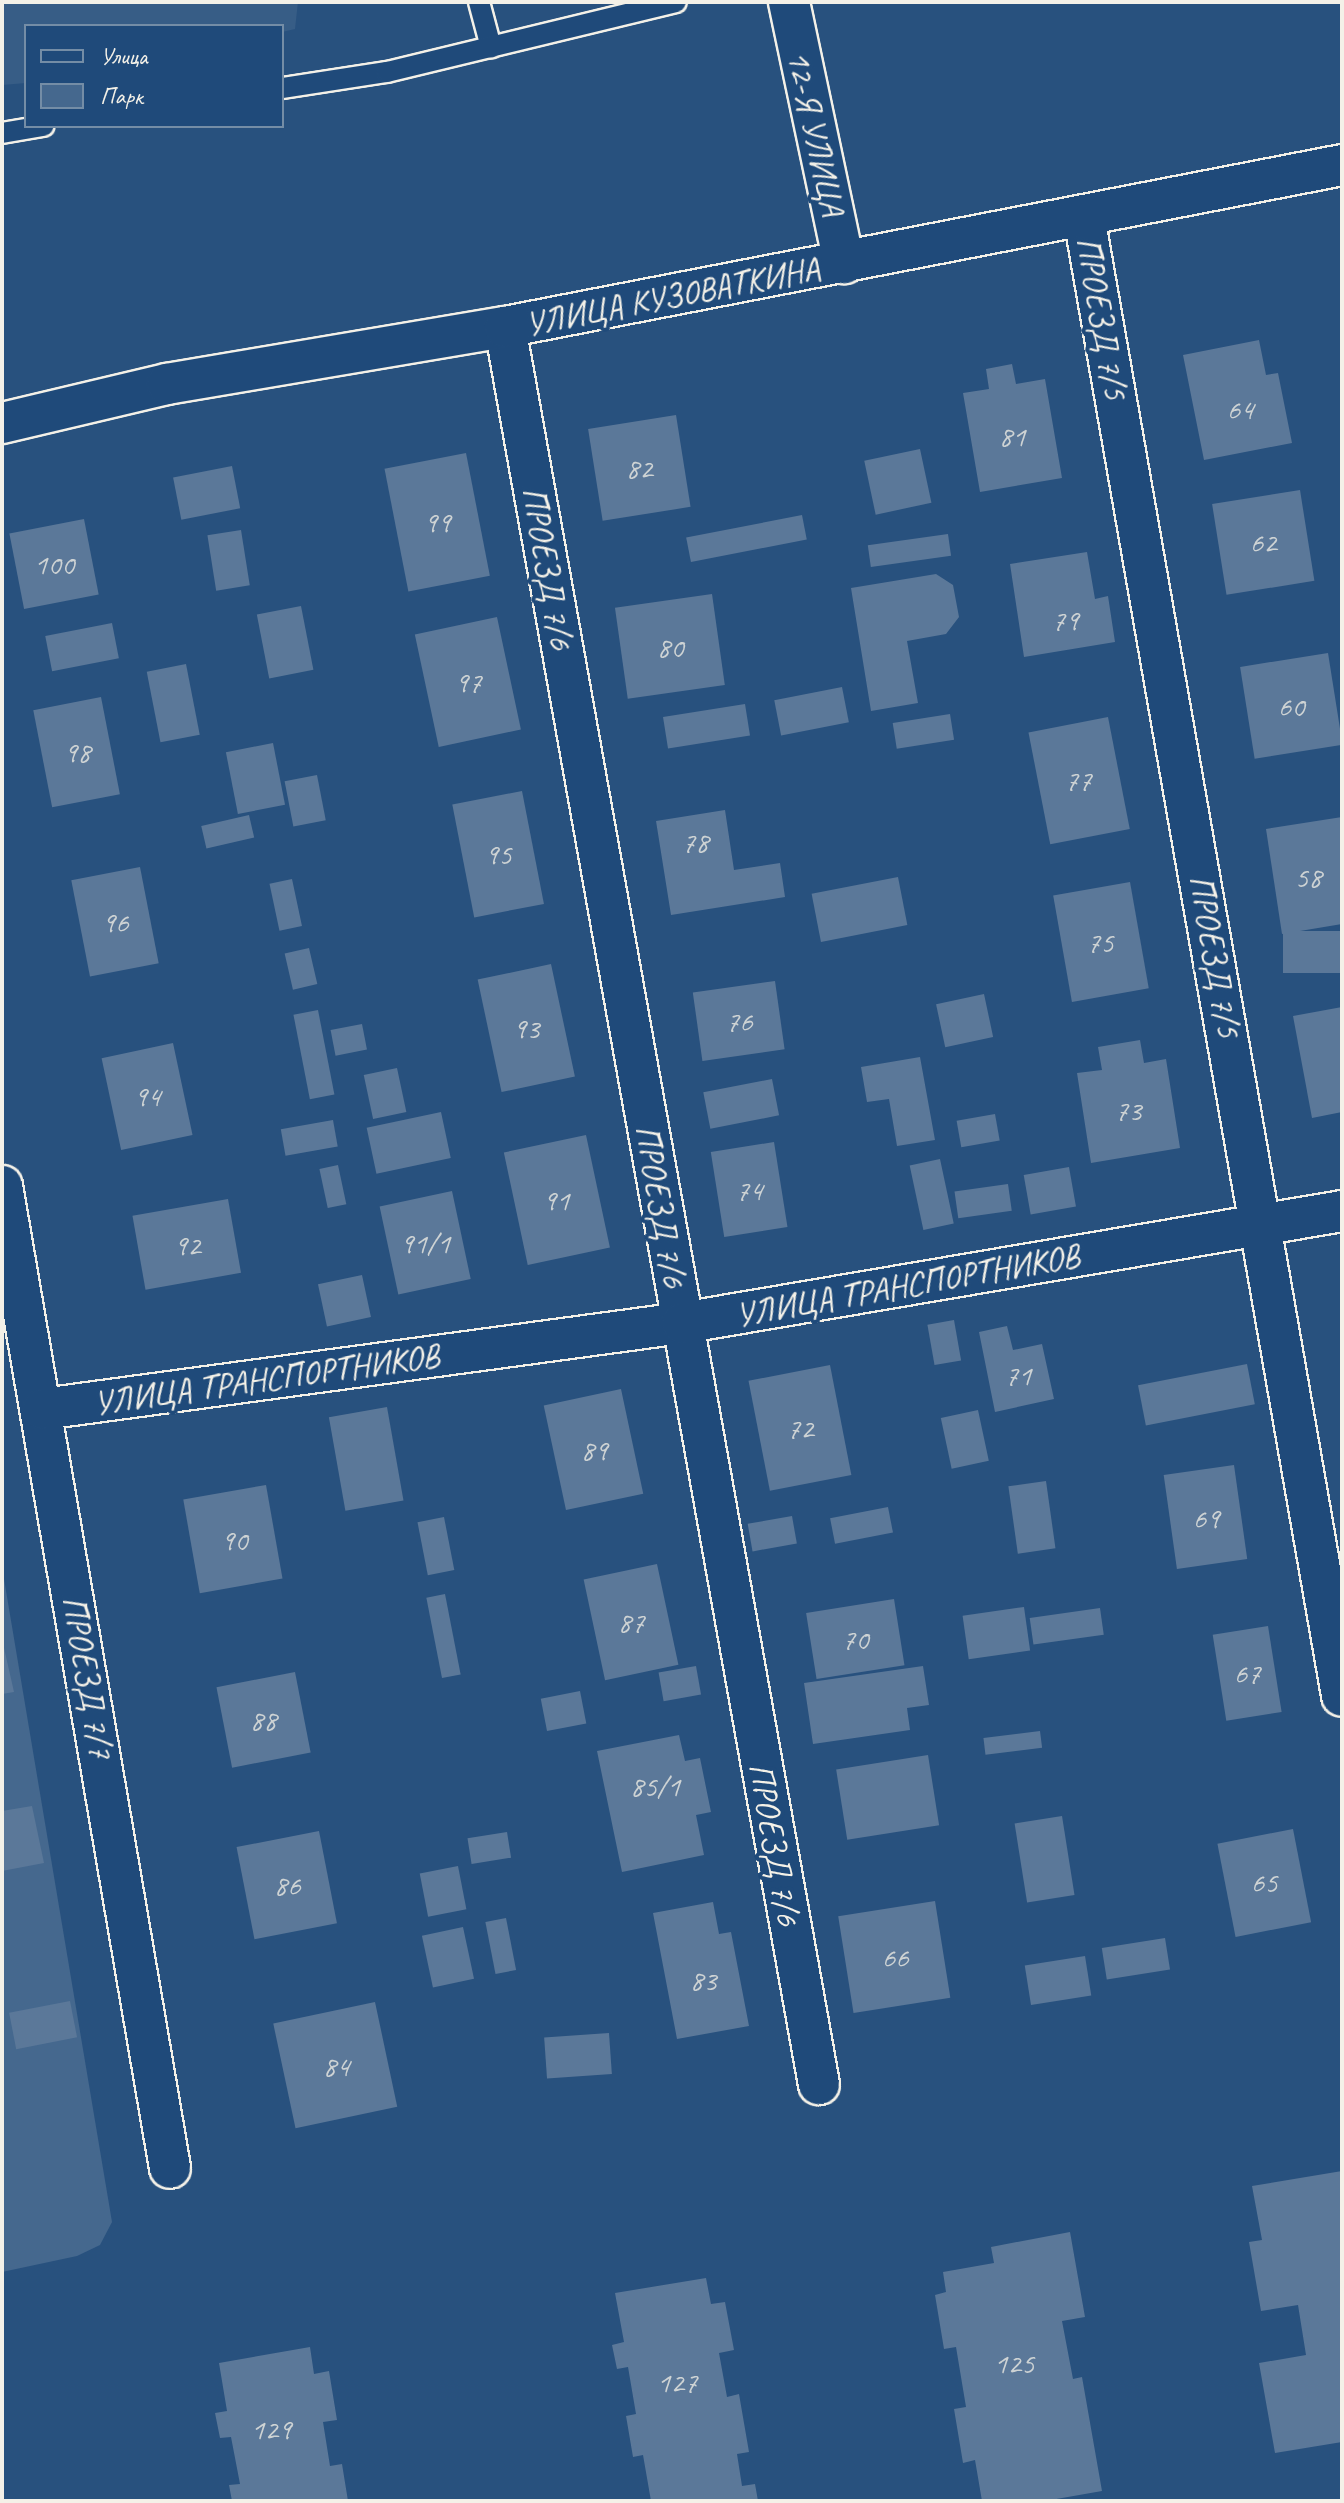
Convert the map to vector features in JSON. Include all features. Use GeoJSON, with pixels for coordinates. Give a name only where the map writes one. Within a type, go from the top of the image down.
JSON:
{"type":"FeatureCollection","features":[{"type":"Feature","properties":{"kind":"street","name":"12-Я УЛИЦА"},"geometry":{"type":"LineString","coordinates":[[789,2],[844,263]]}},
{"type":"Feature","properties":{"kind":"street","name":"УЛИЦА КУЗОВАТКИНА"},"geometry":{"type":"LineString","coordinates":[[2,423],[167,384],[505,327],[1342,165]]}},
{"type":"Feature","properties":{"kind":"street","name":"ПРОЕЗД 7/5"},"geometry":{"type":"LineString","coordinates":[[1084,217],[1342,1696]]}},
{"type":"Feature","properties":{"kind":"street","name":"ПРОЕЗД 7/6"},"geometry":{"type":"LineString","coordinates":[[505,327],[819,2084]]}},
{"type":"Feature","properties":{"kind":"street","name":"ПРОЕЗД 7/7"},"geometry":{"type":"LineString","coordinates":[[2,1186],[43,1409],[170,2168]]}},
{"type":"Feature","properties":{"kind":"street","name":"УЛИЦА ТРАНСПОРТНИКОВ"},"geometry":{"type":"LineString","coordinates":[[43,1409],[682,1323],[1342,1211]]}},
{"type":"Feature","properties":{"kind":"lane"},"geometry":{"type":"LineString","coordinates":[[479,2],[491,47]]}},
{"type":"Feature","properties":{"kind":"lane"},"geometry":{"type":"LineString","coordinates":[[284,88],[387,72],[676,2]]}},
{"type":"Feature","properties":{"kind":"lane"},"geometry":{"type":"LineString","coordinates":[[2,133],[31,128]]}},
{"type":"Feature","properties":{"kind":"shaded area"},"geometry":{"type":"Polygon","coordinates":[[[2,2],[298,2],[295,29],[284,32],[284,24],[24,24],[24,83],[2,85],[2,2]]]}},
{"type":"Feature","properties":{"kind":"green space"},"geometry":{"type":"Polygon","coordinates":[[[2,1567],[112,2222],[100,2245],[77,2256],[2,2272],[2,1567]]]}},
{"type":"Feature","properties":{"kind":"building"},"geometry":{"type":"Polygon","coordinates":[[[1259,340],[1266,375],[1278,373],[1292,443],[1204,460],[1183,355],[1259,340]]]}},
{"type":"Feature","properties":{"kind":"building"},"geometry":{"type":"Polygon","coordinates":[[[1012,364],[1016,384],[1045,379],[1062,478],[980,492],[963,393],[989,389],[986,369],[1012,364]]]}},
{"type":"Feature","properties":{"kind":"building"},"geometry":{"type":"Polygon","coordinates":[[[676,415],[691,507],[603,521],[588,429],[676,415]]]}},
{"type":"Feature","properties":{"kind":"building"},"geometry":{"type":"Polygon","coordinates":[[[920,449],[931,503],[876,515],[864,461],[920,449]]]}},
{"type":"Feature","properties":{"kind":"building"},"geometry":{"type":"Polygon","coordinates":[[[466,453],[490,576],[408,592],[385,469],[466,453]]]}},
{"type":"Feature","properties":{"kind":"building"},"geometry":{"type":"Polygon","coordinates":[[[232,466],[240,508],[181,520],[173,477],[232,466]]]}},
{"type":"Feature","properties":{"kind":"building"},"geometry":{"type":"Polygon","coordinates":[[[1300,490],[1314,581],[1226,595],[1212,504],[1300,490]]]}},
{"type":"Feature","properties":{"kind":"building"},"geometry":{"type":"Polygon","coordinates":[[[802,515],[807,540],[691,562],[686,538],[802,515]]]}},
{"type":"Feature","properties":{"kind":"building"},"geometry":{"type":"Polygon","coordinates":[[[84,519],[99,595],[24,609],[9,534],[84,519]]]}},
{"type":"Feature","properties":{"kind":"building"},"geometry":{"type":"Polygon","coordinates":[[[241,530],[250,585],[216,591],[207,535],[241,530]]]}},
{"type":"Feature","properties":{"kind":"building"},"geometry":{"type":"Polygon","coordinates":[[[948,534],[951,556],[871,567],[868,545],[948,534]]]}},
{"type":"Feature","properties":{"kind":"building"},"geometry":{"type":"Polygon","coordinates":[[[1087,552],[1095,599],[1108,596],[1115,642],[1024,657],[1010,564],[1087,552]]]}},
{"type":"Feature","properties":{"kind":"building"},"geometry":{"type":"Polygon","coordinates":[[[936,574],[953,585],[959,617],[946,634],[907,641],[918,703],[871,711],[851,588],[936,574]]]}},
{"type":"Feature","properties":{"kind":"building"},"geometry":{"type":"Polygon","coordinates":[[[712,594],[725,685],[628,699],[615,608],[712,594]]]}},
{"type":"Feature","properties":{"kind":"building"},"geometry":{"type":"Polygon","coordinates":[[[301,606],[313,670],[269,678],[257,615],[301,606]]]}},
{"type":"Feature","properties":{"kind":"building"},"geometry":{"type":"Polygon","coordinates":[[[497,617],[521,729],[439,747],[415,634],[497,617]]]}},
{"type":"Feature","properties":{"kind":"building"},"geometry":{"type":"Polygon","coordinates":[[[112,623],[119,658],[52,671],[45,636],[112,623]]]}},
{"type":"Feature","properties":{"kind":"building"},"geometry":{"type":"Polygon","coordinates":[[[1328,653],[1342,745],[1255,759],[1240,667],[1328,653]]]}},
{"type":"Feature","properties":{"kind":"building"},"geometry":{"type":"Polygon","coordinates":[[[186,664],[200,735],[160,742],[147,672],[186,664]]]}},
{"type":"Feature","properties":{"kind":"building"},"geometry":{"type":"Polygon","coordinates":[[[842,687],[849,722],[781,736],[774,700],[842,687]]]}},
{"type":"Feature","properties":{"kind":"building"},"geometry":{"type":"Polygon","coordinates":[[[101,697],[120,794],[52,807],[33,710],[101,697]]]}},
{"type":"Feature","properties":{"kind":"building"},"geometry":{"type":"Polygon","coordinates":[[[745,704],[750,736],[668,749],[663,717],[745,704]]]}},
{"type":"Feature","properties":{"kind":"building"},"geometry":{"type":"Polygon","coordinates":[[[950,714],[954,740],[897,749],[893,723],[950,714]]]}},
{"type":"Feature","properties":{"kind":"building"},"geometry":{"type":"Polygon","coordinates":[[[1108,717],[1130,829],[1050,844],[1028,732],[1108,717]]]}},
{"type":"Feature","properties":{"kind":"building"},"geometry":{"type":"Polygon","coordinates":[[[273,743],[285,805],[238,814],[226,752],[273,743]]]}},
{"type":"Feature","properties":{"kind":"building"},"geometry":{"type":"Polygon","coordinates":[[[317,775],[326,820],[293,826],[285,781],[317,775]]]}},
{"type":"Feature","properties":{"kind":"building"},"geometry":{"type":"Polygon","coordinates":[[[522,791],[544,904],[474,917],[452,805],[522,791]]]}},
{"type":"Feature","properties":{"kind":"building"},"geometry":{"type":"Polygon","coordinates":[[[725,810],[734,870],[780,863],[785,897],[671,915],[656,821],[725,810]]]}},
{"type":"Feature","properties":{"kind":"building"},"geometry":{"type":"Polygon","coordinates":[[[249,815],[254,837],[206,848],[201,826],[249,815]]]}},
{"type":"Feature","properties":{"kind":"building"},"geometry":{"type":"Polygon","coordinates":[[[1342,817],[1342,924],[1282,934],[1266,829],[1342,817]]]}},
{"type":"Feature","properties":{"kind":"building"},"geometry":{"type":"Polygon","coordinates":[[[140,867],[159,963],[90,977],[71,880],[140,867]]]}},
{"type":"Feature","properties":{"kind":"building"},"geometry":{"type":"Polygon","coordinates":[[[898,877],[907,925],[821,942],[812,894],[898,877]]]}},
{"type":"Feature","properties":{"kind":"building"},"geometry":{"type":"Polygon","coordinates":[[[292,879],[302,926],[279,931],[270,884],[292,879]]]}},
{"type":"Feature","properties":{"kind":"building"},"geometry":{"type":"Polygon","coordinates":[[[1130,882],[1149,988],[1072,1002],[1053,896],[1130,882]]]}},
{"type":"Feature","properties":{"kind":"building"},"geometry":{"type":"Polygon","coordinates":[[[1283,931],[1342,931],[1342,973],[1283,973],[1283,931]]]}},
{"type":"Feature","properties":{"kind":"building"},"geometry":{"type":"Polygon","coordinates":[[[309,948],[317,984],[293,990],[285,954],[309,948]]]}},
{"type":"Feature","properties":{"kind":"building"},"geometry":{"type":"Polygon","coordinates":[[[551,964],[575,1076],[502,1092],[478,980],[551,964]]]}},
{"type":"Feature","properties":{"kind":"building"},"geometry":{"type":"Polygon","coordinates":[[[775,981],[785,1049],[702,1061],[693,993],[775,981]]]}},
{"type":"Feature","properties":{"kind":"building"},"geometry":{"type":"Polygon","coordinates":[[[984,994],[993,1037],[945,1047],[936,1004],[984,994]]]}},
{"type":"Feature","properties":{"kind":"building"},"geometry":{"type":"Polygon","coordinates":[[[1342,1007],[1342,1112],[1312,1118],[1293,1016],[1342,1007]]]}},
{"type":"Feature","properties":{"kind":"building"},"geometry":{"type":"Polygon","coordinates":[[[318,1010],[334,1094],[310,1099],[293,1015],[318,1010]]]}},
{"type":"Feature","properties":{"kind":"building"},"geometry":{"type":"Polygon","coordinates":[[[362,1024],[367,1050],[336,1056],[331,1030],[362,1024]]]}},
{"type":"Feature","properties":{"kind":"building"},"geometry":{"type":"Polygon","coordinates":[[[1140,1040],[1144,1063],[1166,1059],[1180,1148],[1091,1163],[1077,1073],[1102,1070],[1098,1047],[1140,1040]]]}},
{"type":"Feature","properties":{"kind":"building"},"geometry":{"type":"Polygon","coordinates":[[[173,1043],[193,1135],[121,1150],[102,1058],[173,1043]]]}},
{"type":"Feature","properties":{"kind":"building"},"geometry":{"type":"Polygon","coordinates":[[[920,1057],[935,1140],[897,1146],[889,1099],[867,1102],[861,1067],[920,1057]]]}},
{"type":"Feature","properties":{"kind":"building"},"geometry":{"type":"Polygon","coordinates":[[[397,1068],[406,1112],[373,1119],[364,1075],[397,1068]]]}},
{"type":"Feature","properties":{"kind":"building"},"geometry":{"type":"Polygon","coordinates":[[[772,1079],[779,1115],[710,1129],[703,1092],[772,1079]]]}},
{"type":"Feature","properties":{"kind":"building"},"geometry":{"type":"Polygon","coordinates":[[[441,1112],[451,1158],[376,1174],[367,1128],[441,1112]]]}},
{"type":"Feature","properties":{"kind":"building"},"geometry":{"type":"Polygon","coordinates":[[[995,1114],[1000,1141],[961,1147],[957,1121],[995,1114]]]}},
{"type":"Feature","properties":{"kind":"building"},"geometry":{"type":"Polygon","coordinates":[[[333,1120],[338,1147],[285,1156],[281,1129],[333,1120]]]}},
{"type":"Feature","properties":{"kind":"building"},"geometry":{"type":"Polygon","coordinates":[[[586,1135],[610,1247],[528,1265],[504,1152],[586,1135]]]}},
{"type":"Feature","properties":{"kind":"building"},"geometry":{"type":"Polygon","coordinates":[[[774,1142],[787,1227],[724,1237],[711,1152],[774,1142]]]}},
{"type":"Feature","properties":{"kind":"building"},"geometry":{"type":"Polygon","coordinates":[[[940,1159],[954,1224],[923,1230],[910,1165],[940,1159]]]}},
{"type":"Feature","properties":{"kind":"building"},"geometry":{"type":"Polygon","coordinates":[[[338,1165],[346,1204],[328,1208],[319,1169],[338,1165]]]}},
{"type":"Feature","properties":{"kind":"building"},"geometry":{"type":"Polygon","coordinates":[[[1069,1167],[1076,1206],[1031,1214],[1024,1175],[1069,1167]]]}},
{"type":"Feature","properties":{"kind":"building"},"geometry":{"type":"Polygon","coordinates":[[[1008,1184],[1012,1211],[958,1218],[955,1192],[1008,1184]]]}},
{"type":"Feature","properties":{"kind":"building"},"geometry":{"type":"Polygon","coordinates":[[[452,1191],[471,1279],[398,1294],[380,1206],[452,1191]]]}},
{"type":"Feature","properties":{"kind":"building"},"geometry":{"type":"Polygon","coordinates":[[[228,1199],[241,1273],[145,1290],[132,1216],[228,1199]]]}},
{"type":"Feature","properties":{"kind":"building"},"geometry":{"type":"Polygon","coordinates":[[[362,1275],[371,1317],[327,1326],[318,1284],[362,1275]]]}},
{"type":"Feature","properties":{"kind":"building"},"geometry":{"type":"Polygon","coordinates":[[[954,1320],[961,1360],[935,1365],[927,1325],[954,1320]]]}},
{"type":"Feature","properties":{"kind":"building"},"geometry":{"type":"Polygon","coordinates":[[[1007,1326],[1013,1350],[1042,1344],[1054,1399],[995,1412],[979,1332],[1007,1326]]]}},
{"type":"Feature","properties":{"kind":"building"},"geometry":{"type":"Polygon","coordinates":[[[1247,1364],[1255,1404],[1146,1425],[1138,1385],[1247,1364]]]}},
{"type":"Feature","properties":{"kind":"building"},"geometry":{"type":"Polygon","coordinates":[[[830,1365],[851,1475],[770,1491],[749,1381],[830,1365]]]}},
{"type":"Feature","properties":{"kind":"building"},"geometry":{"type":"Polygon","coordinates":[[[621,1389],[643,1494],[566,1510],[544,1405],[621,1389]]]}},
{"type":"Feature","properties":{"kind":"building"},"geometry":{"type":"Polygon","coordinates":[[[387,1407],[403,1501],[345,1511],[329,1417],[387,1407]]]}},
{"type":"Feature","properties":{"kind":"building"},"geometry":{"type":"Polygon","coordinates":[[[978,1410],[989,1461],[952,1469],[941,1418],[978,1410]]]}},
{"type":"Feature","properties":{"kind":"building"},"geometry":{"type":"Polygon","coordinates":[[[1234,1465],[1247,1559],[1177,1569],[1164,1475],[1234,1465]]]}},
{"type":"Feature","properties":{"kind":"building"},"geometry":{"type":"Polygon","coordinates":[[[1046,1481],[1055,1548],[1018,1554],[1008,1486],[1046,1481]]]}},
{"type":"Feature","properties":{"kind":"building"},"geometry":{"type":"Polygon","coordinates":[[[266,1485],[282,1579],[200,1593],[183,1500],[266,1485]]]}},
{"type":"Feature","properties":{"kind":"building"},"geometry":{"type":"Polygon","coordinates":[[[888,1507],[893,1533],[835,1544],[830,1518],[888,1507]]]}},
{"type":"Feature","properties":{"kind":"building"},"geometry":{"type":"Polygon","coordinates":[[[792,1516],[797,1544],[753,1551],[748,1524],[792,1516]]]}},
{"type":"Feature","properties":{"kind":"building"},"geometry":{"type":"Polygon","coordinates":[[[444,1517],[454,1570],[428,1575],[417,1522],[444,1517]]]}},
{"type":"Feature","properties":{"kind":"building"},"geometry":{"type":"Polygon","coordinates":[[[657,1564],[678,1665],[605,1680],[584,1580],[657,1564]]]}},
{"type":"Feature","properties":{"kind":"building"},"geometry":{"type":"Polygon","coordinates":[[[445,1594],[461,1674],[442,1678],[426,1598],[445,1594]]]}},
{"type":"Feature","properties":{"kind":"building"},"geometry":{"type":"Polygon","coordinates":[[[894,1599],[904,1665],[817,1679],[806,1613],[894,1599]]]}},
{"type":"Feature","properties":{"kind":"building"},"geometry":{"type":"Polygon","coordinates":[[[1024,1607],[1030,1651],[969,1659],[963,1616],[1024,1607]]]}},
{"type":"Feature","properties":{"kind":"building"},"geometry":{"type":"Polygon","coordinates":[[[1100,1608],[1104,1635],[1033,1645],[1030,1618],[1100,1608]]]}},
{"type":"Feature","properties":{"kind":"building"},"geometry":{"type":"Polygon","coordinates":[[[1268,1626],[1282,1712],[1226,1721],[1213,1635],[1268,1626]]]}},
{"type":"Feature","properties":{"kind":"building"},"geometry":{"type":"Polygon","coordinates":[[[2,1639],[14,1692],[2,1694],[2,1639]]]}},
{"type":"Feature","properties":{"kind":"building"},"geometry":{"type":"Polygon","coordinates":[[[696,1666],[701,1695],[664,1701],[659,1673],[696,1666]]]}},
{"type":"Feature","properties":{"kind":"building"},"geometry":{"type":"Polygon","coordinates":[[[923,1666],[929,1705],[907,1708],[910,1730],[813,1744],[804,1683],[923,1666]]]}},
{"type":"Feature","properties":{"kind":"building"},"geometry":{"type":"Polygon","coordinates":[[[295,1672],[311,1752],[232,1768],[216,1687],[295,1672]]]}},
{"type":"Feature","properties":{"kind":"building"},"geometry":{"type":"Polygon","coordinates":[[[580,1691],[586,1723],[547,1731],[541,1699],[580,1691]]]}},
{"type":"Feature","properties":{"kind":"building"},"geometry":{"type":"Polygon","coordinates":[[[1040,1731],[1042,1748],[985,1755],[983,1738],[1040,1731]]]}},
{"type":"Feature","properties":{"kind":"building"},"geometry":{"type":"Polygon","coordinates":[[[679,1735],[685,1761],[700,1758],[711,1812],[696,1815],[704,1855],[622,1872],[597,1751],[679,1735]]]}},
{"type":"Feature","properties":{"kind":"building"},"geometry":{"type":"Polygon","coordinates":[[[928,1755],[939,1825],[847,1840],[836,1770],[928,1755]]]}},
{"type":"Feature","properties":{"kind":"building"},"geometry":{"type":"Polygon","coordinates":[[[32,1806],[44,1863],[2,1871],[2,1811],[32,1806]]]}},
{"type":"Feature","properties":{"kind":"building"},"geometry":{"type":"Polygon","coordinates":[[[1062,1816],[1075,1895],[1027,1903],[1015,1824],[1062,1816]]]}},
{"type":"Feature","properties":{"kind":"building"},"geometry":{"type":"Polygon","coordinates":[[[1293,1829],[1311,1922],[1236,1937],[1217,1844],[1293,1829]]]}},
{"type":"Feature","properties":{"kind":"building"},"geometry":{"type":"Polygon","coordinates":[[[319,1831],[337,1923],[254,1939],[237,1847],[319,1831]]]}},
{"type":"Feature","properties":{"kind":"building"},"geometry":{"type":"Polygon","coordinates":[[[507,1832],[511,1858],[472,1864],[467,1838],[507,1832]]]}},
{"type":"Feature","properties":{"kind":"building"},"geometry":{"type":"Polygon","coordinates":[[[458,1866],[466,1909],[428,1917],[420,1873],[458,1866]]]}},
{"type":"Feature","properties":{"kind":"building"},"geometry":{"type":"Polygon","coordinates":[[[935,1901],[950,1998],[854,2013],[838,1916],[935,1901]]]}},
{"type":"Feature","properties":{"kind":"building"},"geometry":{"type":"Polygon","coordinates":[[[713,1902],[719,1934],[731,1932],[749,2026],[677,2039],[653,1913],[713,1902]]]}},
{"type":"Feature","properties":{"kind":"building"},"geometry":{"type":"Polygon","coordinates":[[[506,1918],[516,1970],[495,1974],[485,1922],[506,1918]]]}},
{"type":"Feature","properties":{"kind":"building"},"geometry":{"type":"Polygon","coordinates":[[[463,1927],[474,1979],[433,1988],[422,1936],[463,1927]]]}},
{"type":"Feature","properties":{"kind":"building"},"geometry":{"type":"Polygon","coordinates":[[[1165,1938],[1170,1970],[1107,1980],[1102,1948],[1165,1938]]]}},
{"type":"Feature","properties":{"kind":"building"},"geometry":{"type":"Polygon","coordinates":[[[1085,1956],[1091,1996],[1031,2005],[1025,1966],[1085,1956]]]}},
{"type":"Feature","properties":{"kind":"building"},"geometry":{"type":"Polygon","coordinates":[[[70,2001],[77,2037],[16,2049],[9,2013],[70,2001]]]}},
{"type":"Feature","properties":{"kind":"building"},"geometry":{"type":"Polygon","coordinates":[[[375,2002],[397,2107],[296,2128],[273,2024],[375,2002]]]}},
{"type":"Feature","properties":{"kind":"building"},"geometry":{"type":"Polygon","coordinates":[[[609,2033],[612,2074],[547,2078],[544,2038],[609,2033]]]}},
{"type":"Feature","properties":{"kind":"building"},"geometry":{"type":"Polygon","coordinates":[[[1342,2171],[1342,2442],[1275,2453],[1259,2363],[1306,2355],[1298,2305],[1261,2311],[1249,2242],[1262,2240],[1252,2186],[1342,2171]]]}},
{"type":"Feature","properties":{"kind":"building"},"geometry":{"type":"Polygon","coordinates":[[[1070,2232],[1085,2317],[1062,2321],[1073,2379],[1082,2377],[1102,2491],[1045,2501],[982,2501],[975,2460],[963,2463],[954,2409],[966,2407],[956,2347],[944,2349],[935,2295],[946,2292],[943,2272],[994,2263],[991,2247],[1070,2232]]]}},
{"type":"Feature","properties":{"kind":"building"},"geometry":{"type":"Polygon","coordinates":[[[706,2278],[711,2304],[725,2302],[734,2350],[719,2353],[727,2397],[739,2394],[749,2452],[737,2454],[742,2486],[755,2484],[758,2501],[651,2501],[643,2455],[633,2457],[626,2416],[636,2414],[628,2367],[617,2369],[612,2345],[624,2342],[615,2293],[706,2278]]]}},
{"type":"Feature","properties":{"kind":"building"},"geometry":{"type":"Polygon","coordinates":[[[310,2347],[314,2374],[329,2371],[337,2420],[323,2422],[330,2466],[342,2464],[348,2501],[232,2501],[229,2485],[240,2484],[231,2437],[220,2438],[215,2413],[227,2411],[219,2363],[310,2347]]]}}]}
